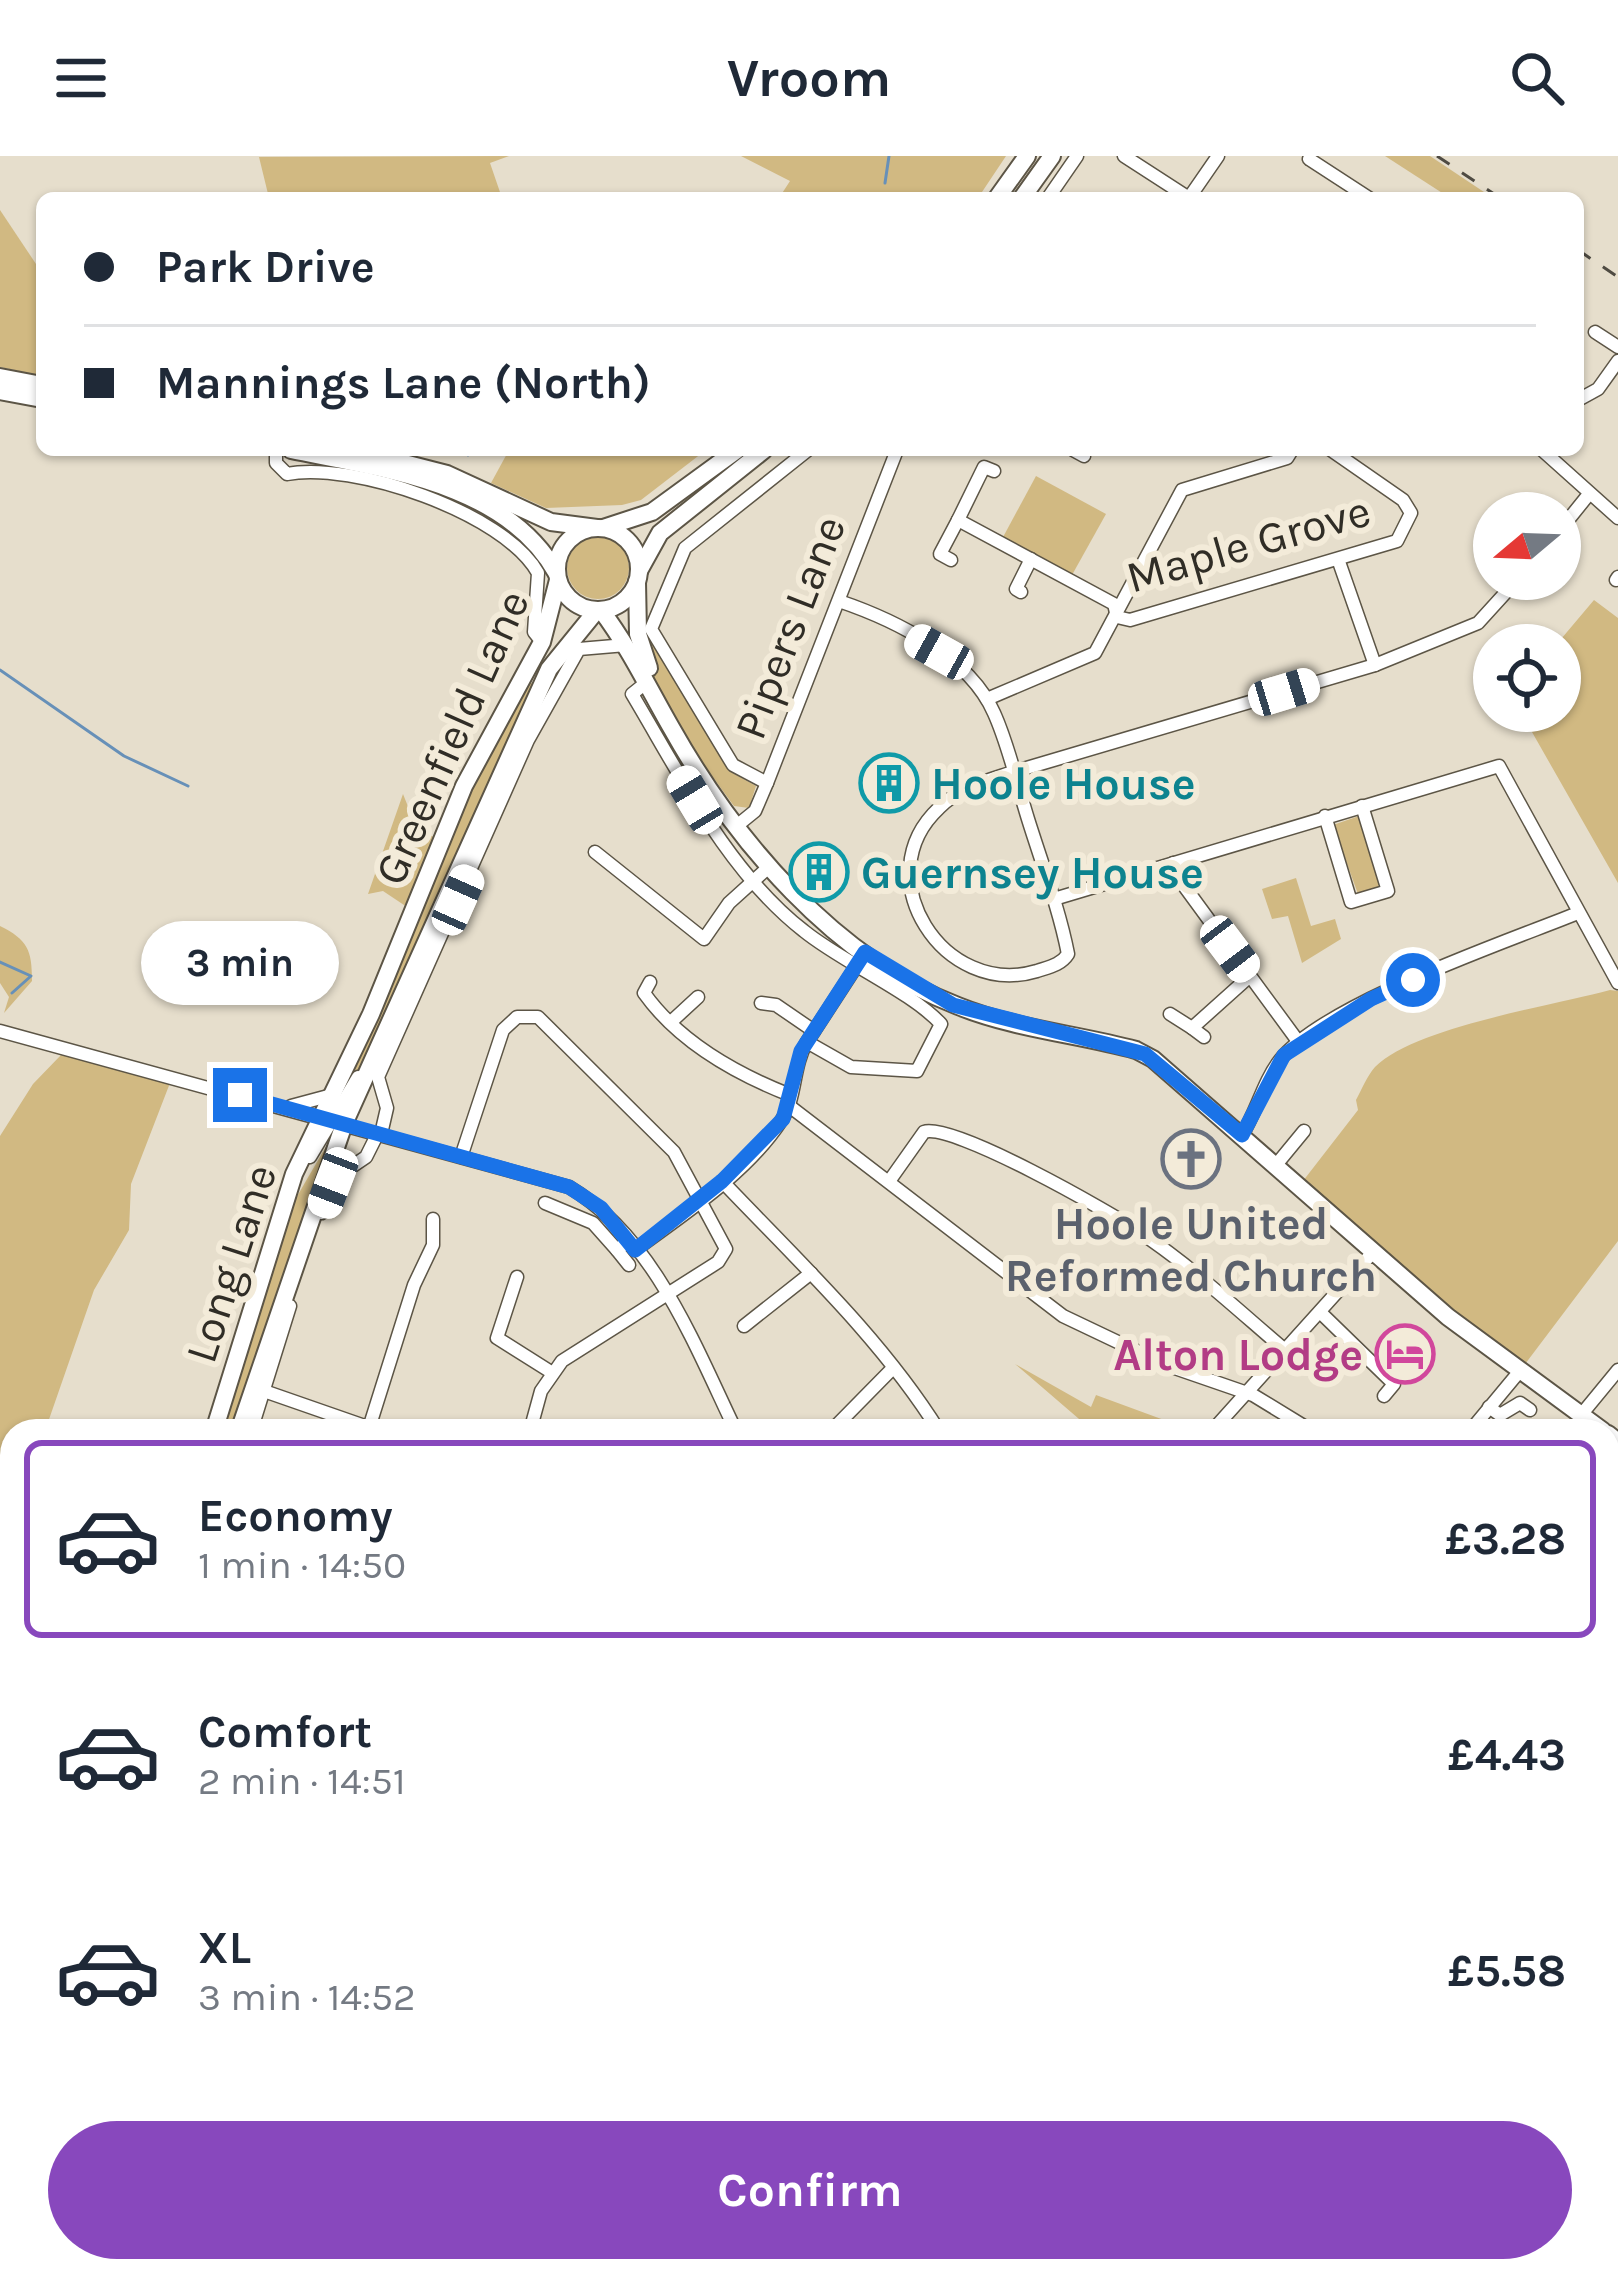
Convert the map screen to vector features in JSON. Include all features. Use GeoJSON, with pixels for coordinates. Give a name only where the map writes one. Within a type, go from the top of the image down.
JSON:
{"type":"FeatureCollection","features":[{"type":"Feature","properties":{"kind":"highway"},"geometry":{"type":"LineString","coordinates":[[1001,192],[1027,156]]}},
{"type":"Feature","properties":{"kind":"highway"},"geometry":{"type":"LineString","coordinates":[[1026,192],[1052,156]]}},
{"type":"Feature","properties":{"kind":"highway"},"geometry":{"type":"LineString","coordinates":[[1040,174],[1061,156]]}},
{"type":"Feature","properties":{"kind":"highway"},"geometry":{"type":"LineString","coordinates":[[0,376],[36,384]]}},
{"type":"Feature","properties":{"kind":"highway"},"geometry":{"type":"LineString","coordinates":[[0,391],[36,398]]}},
{"type":"Feature","properties":{"kind":"highway"},"geometry":{"type":"LineString","coordinates":[[319,456],[389,471],[462,495],[524,531],[573,602],[599,610],[624,602],[660,533],[756,456]]}},
{"type":"Feature","properties":{"kind":"highway"},"geometry":{"type":"LineString","coordinates":[[376,456],[447,475],[531,515],[625,538],[638,577],[638,634],[673,731]]}},
{"type":"Feature","properties":{"kind":"highway"},"geometry":{"type":"LineString","coordinates":[[558,577],[563,548],[572,537],[652,512],[728,456]]}},
{"type":"Feature","properties":{"kind":"highway","name":"Greenfield Lane"},"geometry":{"type":"LineString","coordinates":[[332,1122],[332,1095],[371,1015],[464,786],[542,642],[558,577]]}},
{"type":"Feature","properties":{"kind":"highway"},"geometry":{"type":"LineString","coordinates":[[599,610],[626,645],[673,731],[770,866],[805,904],[865,952],[953,1005],[1145,1054],[1519,1372],[1587,1419]]}},
{"type":"Feature","properties":{"kind":"highway","name":"Greenfield Lane"},"geometry":{"type":"LineString","coordinates":[[332,1122],[387,1030],[549,670],[568,640],[599,610]]}},
{"type":"Feature","properties":{"kind":"highway","name":"Long Lane"},"geometry":{"type":"LineString","coordinates":[[218,1419],[287,1196],[332,1122]]}},
{"type":"Feature","properties":{"kind":"highway","name":"Long Lane"},"geometry":{"type":"LineString","coordinates":[[243,1419],[332,1122]]}},
{"type":"Feature","properties":{"kind":"street"},"geometry":{"type":"LineString","coordinates":[[1052,192],[1077,156]]}},
{"type":"Feature","properties":{"kind":"street"},"geometry":{"type":"LineString","coordinates":[[1124,156],[1180,192]]}},
{"type":"Feature","properties":{"kind":"street"},"geometry":{"type":"LineString","coordinates":[[1193,192],[1217,156]]}},
{"type":"Feature","properties":{"kind":"street"},"geometry":{"type":"LineString","coordinates":[[1310,159],[1360,192]]}},
{"type":"Feature","properties":{"kind":"street"},"geometry":{"type":"LineString","coordinates":[[1595,332],[1618,347]]}},
{"type":"Feature","properties":{"kind":"street"},"geometry":{"type":"LineString","coordinates":[[1584,397],[1598,389],[1618,361]]}},
{"type":"Feature","properties":{"kind":"street"},"geometry":{"type":"LineString","coordinates":[[276,456],[276,463],[287,474],[316,469],[412,494],[451,505],[498,533],[538,573],[533,632],[542,642]]}},
{"type":"Feature","properties":{"kind":"street"},"geometry":{"type":"LineString","coordinates":[[767,783],[733,765],[651,629],[685,548],[800,456]]}},
{"type":"Feature","properties":{"kind":"street","name":"Pipers Lane"},"geometry":{"type":"LineString","coordinates":[[739,824],[755,811],[767,783],[891,456]]}},
{"type":"Feature","properties":{"kind":"street"},"geometry":{"type":"LineString","coordinates":[[987,699],[1090,657],[1117,617],[1182,490],[1288,456]]}},
{"type":"Feature","properties":{"kind":"street","name":"Maple Grove"},"geometry":{"type":"LineString","coordinates":[[958,520],[1114,604],[1117,617],[1130,620],[1396,541],[1411,513],[1403,500],[1340,456]]}},
{"type":"Feature","properties":{"kind":"street"},"geometry":{"type":"LineString","coordinates":[[1548,456],[1618,518]]}},
{"type":"Feature","properties":{"kind":"street"},"geometry":{"type":"LineString","coordinates":[[951,560],[940,554],[984,467],[994,471]]}},
{"type":"Feature","properties":{"kind":"street"},"geometry":{"type":"LineString","coordinates":[[1581,504],[1589,494]]}},
{"type":"Feature","properties":{"kind":"street"},"geometry":{"type":"LineString","coordinates":[[1022,592],[1016,589],[1031,559]]}},
{"type":"Feature","properties":{"kind":"street"},"geometry":{"type":"LineString","coordinates":[[1338,559],[1375,665]]}},
{"type":"Feature","properties":{"kind":"street"},"geometry":{"type":"LineString","coordinates":[[838,602],[939,652],[964,670],[987,699],[1013,772],[1054,899],[1066,959],[1022,975],[974,970],[936,946],[913,902],[916,850],[932,814],[966,788],[1013,772],[1375,665],[1478,623],[1499,600]]}},
{"type":"Feature","properties":{"kind":"street","name":"Greenfield Lane"},"geometry":{"type":"LineString","coordinates":[[379,1134],[387,1108],[378,1077],[528,740],[580,649],[626,645]]}},
{"type":"Feature","properties":{"kind":"street"},"geometry":{"type":"LineString","coordinates":[[647,682],[632,694],[752,880],[799,928],[941,1024],[917,1071],[851,1066],[776,1005],[761,1003]]}},
{"type":"Feature","properties":{"kind":"street"},"geometry":{"type":"LineString","coordinates":[[1054,899],[1499,766],[1618,982]]}},
{"type":"Feature","properties":{"kind":"street"},"geometry":{"type":"LineString","coordinates":[[1325,816],[1352,902],[1388,891],[1362,806]]}},
{"type":"Feature","properties":{"kind":"street"},"geometry":{"type":"LineString","coordinates":[[595,852],[708,943],[752,880],[770,866]]}},
{"type":"Feature","properties":{"kind":"street"},"geometry":{"type":"LineString","coordinates":[[1173,863],[1178,879],[1300,1044]]}},
{"type":"Feature","properties":{"kind":"street"},"geometry":{"type":"LineString","coordinates":[[1242,1135],[1276,1066],[1300,1044],[1377,995],[1578,913]]}},
{"type":"Feature","properties":{"kind":"street"},"geometry":{"type":"LineString","coordinates":[[627,1247],[702,1199],[772,1132],[789,1100],[810,1036],[865,952]]}},
{"type":"Feature","properties":{"kind":"street"},"geometry":{"type":"LineString","coordinates":[[1170,1013],[1198,1033],[1250,976]]}},
{"type":"Feature","properties":{"kind":"street"},"geometry":{"type":"LineString","coordinates":[[650,982],[644,992],[708,1057],[789,1100],[1063,1316],[1166,1365],[1244,1392],[1291,1419]]}},
{"type":"Feature","properties":{"kind":"street"},"geometry":{"type":"LineString","coordinates":[[672,1021],[698,997]]}},
{"type":"Feature","properties":{"kind":"street"},"geometry":{"type":"LineString","coordinates":[[461,1156],[503,1030],[529,1015],[538,1017],[667,1144],[724,1244],[724,1256],[551,1372],[534,1419]]}},
{"type":"Feature","properties":{"kind":"street"},"geometry":{"type":"LineString","coordinates":[[0,1031],[284,1105],[569,1187],[601,1208],[666,1294],[730,1419]]}},
{"type":"Feature","properties":{"kind":"street"},"geometry":{"type":"LineString","coordinates":[[284,1105],[304,1105],[332,1095]]}},
{"type":"Feature","properties":{"kind":"street"},"geometry":{"type":"LineString","coordinates":[[890,1180],[924,1132],[939,1129],[1005,1158],[1142,1234],[1286,1351]]}},
{"type":"Feature","properties":{"kind":"street"},"geometry":{"type":"LineString","coordinates":[[1276,1165],[1304,1131]]}},
{"type":"Feature","properties":{"kind":"street","name":"Long Lane"},"geometry":{"type":"LineString","coordinates":[[255,1419],[333,1183],[366,1157],[379,1134]]}},
{"type":"Feature","properties":{"kind":"street"},"geometry":{"type":"LineString","coordinates":[[722,1181],[811,1273],[930,1419]]}},
{"type":"Feature","properties":{"kind":"street"},"geometry":{"type":"LineString","coordinates":[[552,1202],[627,1247]]}},
{"type":"Feature","properties":{"kind":"street"},"geometry":{"type":"LineString","coordinates":[[377,1419],[414,1285],[434,1245],[433,1219]]}},
{"type":"Feature","properties":{"kind":"street"},"geometry":{"type":"LineString","coordinates":[[627,1247],[628,1265]]}},
{"type":"Feature","properties":{"kind":"street"},"geometry":{"type":"LineString","coordinates":[[1222,1419],[1322,1314],[1374,1251]]}},
{"type":"Feature","properties":{"kind":"street"},"geometry":{"type":"LineString","coordinates":[[744,1326],[811,1273]]}},
{"type":"Feature","properties":{"kind":"street"},"geometry":{"type":"LineString","coordinates":[[517,1277],[497,1338],[551,1372]]}},
{"type":"Feature","properties":{"kind":"street"},"geometry":{"type":"LineString","coordinates":[[1322,1314],[1394,1384],[1384,1396]]}},
{"type":"Feature","properties":{"kind":"street"},"geometry":{"type":"LineString","coordinates":[[843,1419],[893,1368]]}},
{"type":"Feature","properties":{"kind":"street"},"geometry":{"type":"LineString","coordinates":[[1582,1415],[1618,1370]]}},
{"type":"Feature","properties":{"kind":"street"},"geometry":{"type":"LineString","coordinates":[[1480,1419],[1519,1372]]}},
{"type":"Feature","properties":{"kind":"street"},"geometry":{"type":"LineString","coordinates":[[264,1391],[345,1419]]}},
{"type":"Feature","properties":{"kind":"street"},"geometry":{"type":"LineString","coordinates":[[1489,1407],[1500,1415],[1520,1402],[1530,1410]]}},
{"type":"Feature","properties":{"kind":"shaded area"},"geometry":{"type":"Polygon","coordinates":[[[509,156],[490,163],[500,192],[268,192],[259,157],[509,156]]]}},
{"type":"Feature","properties":{"kind":"shaded area"},"geometry":{"type":"Polygon","coordinates":[[[741,156],[1006,156],[982,192],[783,192],[790,181],[741,156]]]}},
{"type":"Feature","properties":{"kind":"shaded area"},"geometry":{"type":"Polygon","coordinates":[[[1385,156],[1430,156],[1484,192],[1441,192],[1385,156]]]}},
{"type":"Feature","properties":{"kind":"shaded area"},"geometry":{"type":"Polygon","coordinates":[[[0,210],[36,264],[36,375],[0,367],[0,210]]]}},
{"type":"Feature","properties":{"kind":"shaded area"},"geometry":{"type":"Polygon","coordinates":[[[506,456],[698,456],[641,500],[622,505],[546,508],[491,483],[506,456]]]}},
{"type":"Feature","properties":{"kind":"shaded area"},"geometry":{"type":"Polygon","coordinates":[[[1036,476],[1106,514],[1072,575],[1002,539],[1036,476]]]}},
{"type":"Feature","properties":{"kind":"shaded area"},"geometry":{"type":"Polygon","coordinates":[[[598,537],[620,546],[629,568],[620,590],[598,599],[576,590],[567,568],[576,546],[598,537]]]}},
{"type":"Feature","properties":{"kind":"shaded area"},"geometry":{"type":"Polygon","coordinates":[[[1594,600],[1618,618],[1618,883],[1532,732],[1581,732],[1581,624],[1574,624],[1594,600]]]}},
{"type":"Feature","properties":{"kind":"shaded area"},"geometry":{"type":"Polygon","coordinates":[[[647,629],[729,771],[756,786],[749,808],[734,806],[676,721],[651,671],[647,629]]]}},
{"type":"Feature","properties":{"kind":"shaded area"},"geometry":{"type":"Polygon","coordinates":[[[528,682],[538,685],[373,1045],[346,1089],[473,786],[528,682]]]}},
{"type":"Feature","properties":{"kind":"shaded area"},"geometry":{"type":"Polygon","coordinates":[[[403,794],[417,829],[436,838],[407,907],[383,891],[368,894],[403,794]]]}},
{"type":"Feature","properties":{"kind":"shaded area"},"geometry":{"type":"Polygon","coordinates":[[[1359,816],[1380,880],[1378,888],[1358,894],[1333,825],[1359,816]]]}},
{"type":"Feature","properties":{"kind":"shaded area"},"geometry":{"type":"Polygon","coordinates":[[[1296,878],[1311,926],[1335,919],[1341,939],[1302,963],[1288,916],[1272,919],[1262,889],[1296,878]]]}},
{"type":"Feature","properties":{"kind":"shaded area"},"geometry":{"type":"Polygon","coordinates":[[[0,926],[22,941],[32,970],[32,981],[4,1013],[9,997],[0,983],[0,926]]]}},
{"type":"Feature","properties":{"kind":"shaded area"},"geometry":{"type":"Polygon","coordinates":[[[1618,991],[1618,1241],[1519,1372],[1303,1181],[1358,1110],[1356,1100],[1372,1071],[1394,1053],[1452,1029],[1618,991]]]}},
{"type":"Feature","properties":{"kind":"shaded area"},"geometry":{"type":"Polygon","coordinates":[[[61,1055],[170,1083],[131,1184],[129,1230],[94,1290],[49,1419],[0,1419],[0,1136],[33,1084],[61,1055]]]}},
{"type":"Feature","properties":{"kind":"shaded area"},"geometry":{"type":"Polygon","coordinates":[[[328,1143],[239,1419],[225,1419],[292,1205],[328,1143]]]}},
{"type":"Feature","properties":{"kind":"shaded area"},"geometry":{"type":"Polygon","coordinates":[[[1015,1364],[1091,1407],[1096,1395],[1161,1419],[1079,1419],[1015,1364]]]}},
{"type":"Feature","properties":{"kind":"waterway"},"geometry":{"type":"LineString","coordinates":[[885,183],[889,156]]}},
{"type":"Feature","properties":{"kind":"waterway"},"geometry":{"type":"LineString","coordinates":[[0,670],[124,756],[188,786]]}},
{"type":"Feature","properties":{"kind":"waterway"},"geometry":{"type":"LineString","coordinates":[[0,962],[31,976],[12,993]]}},
{"type":"Feature","properties":{"kind":"railway"},"geometry":{"type":"LineString","coordinates":[[1437,156],[1491,192]]}},
{"type":"Feature","properties":{"kind":"railway"},"geometry":{"type":"LineString","coordinates":[[1584,254],[1618,277]]}},
{"type":"Feature","properties":{"kind":"place","name":"Hoole House"},"geometry":{"type":"Point","coordinates":[889,783]}},
{"type":"Feature","properties":{"kind":"place","name":"Guernsey House"},"geometry":{"type":"Point","coordinates":[819,872]}},
{"type":"Feature","properties":{"kind":"place","name":"Hoole United Reformed Church"},"geometry":{"type":"Point","coordinates":[1191,1159]}},
{"type":"Feature","properties":{"kind":"place","name":"Alton Lodge"},"geometry":{"type":"Point","coordinates":[1405,1354]}},
{"type":"Feature","properties":{"kind":"route"},"geometry":{"type":"LineString","coordinates":[[240,1095],[569,1187],[601,1208],[635,1250],[702,1199],[783,1119],[796,1061],[865,952],[953,1005],[1145,1054],[1242,1135],[1284,1055],[1371,999],[1413,980]]}}]}
